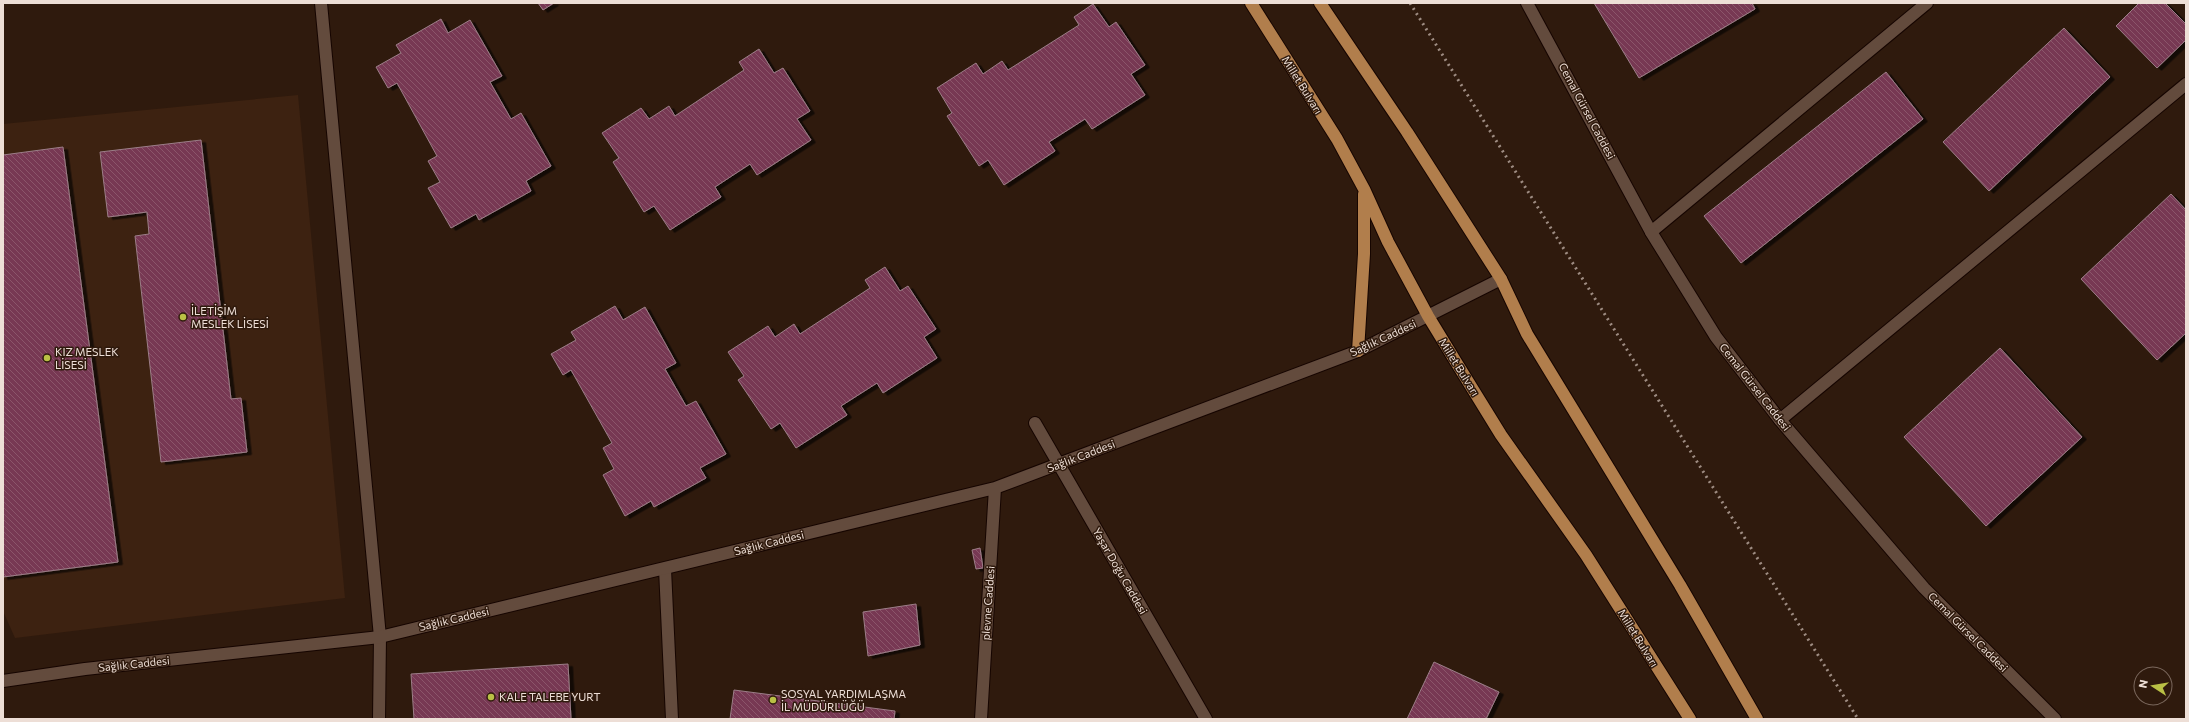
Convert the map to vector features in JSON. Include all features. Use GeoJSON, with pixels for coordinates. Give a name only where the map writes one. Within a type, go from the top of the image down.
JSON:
{"type":"FeatureCollection","features":[{"type":"Feature","properties":{"kind":"main road","name":"Millet Bulvarı"},"geometry":{"type":"LineString","coordinates":[[1251,3],[1337,139],[1364,189],[1388,242],[1428,316],[1501,435],[1586,554],[1690,719]]}},
{"type":"Feature","properties":{"kind":"main road"},"geometry":{"type":"LineString","coordinates":[[1320,3],[1407,132],[1501,279],[1527,334],[1680,585],[1757,719]]}},
{"type":"Feature","properties":{"kind":"main road"},"geometry":{"type":"LineString","coordinates":[[1358,351],[1364,254],[1364,189]]}},
{"type":"Feature","properties":{"kind":"street"},"geometry":{"type":"LineString","coordinates":[[321,3],[380,637],[378,719]]}},
{"type":"Feature","properties":{"kind":"street","name":"Cemal Gürsel Caddesi"},"geometry":{"type":"LineString","coordinates":[[1527,3],[1651,232],[1716,337],[1780,420],[1924,588],[2055,719]]}},
{"type":"Feature","properties":{"kind":"street"},"geometry":{"type":"LineString","coordinates":[[1651,232],[1927,3]]}},
{"type":"Feature","properties":{"kind":"street"},"geometry":{"type":"LineString","coordinates":[[1780,420],[2186,84]]}},
{"type":"Feature","properties":{"kind":"street","name":"Sağlık Caddesi"},"geometry":{"type":"LineString","coordinates":[[3,681],[85,669],[380,637],[995,488],[1060,465],[1358,351],[1501,279]]}},
{"type":"Feature","properties":{"kind":"street","name":"Yaşar Doğu Caddesi"},"geometry":{"type":"LineString","coordinates":[[1036,423],[1206,719]]}},
{"type":"Feature","properties":{"kind":"street","name":"plevne Caddesi"},"geometry":{"type":"LineString","coordinates":[[981,719],[995,488]]}},
{"type":"Feature","properties":{"kind":"street"},"geometry":{"type":"LineString","coordinates":[[665,569],[672,719]]}},
{"type":"Feature","properties":{"kind":"shaded area"},"geometry":{"type":"Polygon","coordinates":[[[298,95],[345,598],[15,638],[3,611],[3,124],[298,95]]]}},
{"type":"Feature","properties":{"kind":"building"},"geometry":{"type":"Polygon","coordinates":[[[538,3],[554,3],[543,10],[538,3]]]}},
{"type":"Feature","properties":{"kind":"building"},"geometry":{"type":"Polygon","coordinates":[[[1594,3],[1752,3],[1755,9],[1639,78],[1594,3]]]}},
{"type":"Feature","properties":{"kind":"building"},"geometry":{"type":"Polygon","coordinates":[[[2139,3],[2165,3],[2186,24],[2186,40],[2157,68],[2116,26],[2139,3]]]}},
{"type":"Feature","properties":{"kind":"building"},"geometry":{"type":"Polygon","coordinates":[[[1093,4],[1109,27],[1116,22],[1145,65],[1131,74],[1145,95],[1092,129],[1085,119],[1049,142],[1055,151],[1004,185],[988,160],[979,166],[947,116],[952,113],[937,88],[976,63],[983,74],[1002,61],[1008,70],[1079,25],[1074,17],[1093,4]]]}},
{"type":"Feature","properties":{"kind":"building"},"geometry":{"type":"Polygon","coordinates":[[[441,19],[448,33],[470,20],[502,76],[490,82],[511,119],[521,113],[551,166],[526,181],[531,191],[479,220],[476,214],[451,228],[428,188],[440,182],[428,161],[437,156],[397,83],[388,88],[376,67],[401,53],[396,45],[441,19]]]}},
{"type":"Feature","properties":{"kind":"building"},"geometry":{"type":"Polygon","coordinates":[[[2064,28],[2110,77],[1989,191],[1943,142],[2064,28]]]}},
{"type":"Feature","properties":{"kind":"building"},"geometry":{"type":"Polygon","coordinates":[[[759,49],[774,73],[783,68],[810,111],[797,119],[811,140],[757,175],[750,164],[715,187],[721,197],[670,230],[654,206],[644,212],[613,162],[619,158],[602,133],[641,108],[649,119],[669,106],[675,116],[744,70],[739,62],[759,49]]]}},
{"type":"Feature","properties":{"kind":"building"},"geometry":{"type":"Polygon","coordinates":[[[1886,72],[1923,119],[1741,263],[1704,216],[1886,72]]]}},
{"type":"Feature","properties":{"kind":"building","name":"İLETİŞİM MESLEK LİSESİ"},"geometry":{"type":"Polygon","coordinates":[[[201,140],[231,399],[241,398],[247,452],[161,462],[135,236],[149,234],[147,212],[108,217],[100,152],[201,140]]]}},
{"type":"Feature","properties":{"kind":"building","name":"KIZ MESLEK LİSESİ"},"geometry":{"type":"Polygon","coordinates":[[[63,147],[118,562],[3,577],[3,155],[63,147]]]}},
{"type":"Feature","properties":{"kind":"building"},"geometry":{"type":"Polygon","coordinates":[[[2171,194],[2186,210],[2186,333],[2157,360],[2081,279],[2171,194]]]}},
{"type":"Feature","properties":{"kind":"building"},"geometry":{"type":"Polygon","coordinates":[[[885,267],[900,291],[908,286],[936,329],[924,337],[937,358],[883,393],[877,383],[841,406],[847,415],[796,448],[780,423],[771,429],[738,380],[744,376],[728,352],[768,326],[775,337],[794,324],[800,334],[870,288],[865,280],[885,267]]]}},
{"type":"Feature","properties":{"kind":"building"},"geometry":{"type":"Polygon","coordinates":[[[615,306],[623,320],[645,307],[676,363],[665,369],[686,406],[696,401],[726,454],[700,468],[706,478],[654,507],[651,501],[625,516],[603,475],[614,469],[603,448],[612,443],[571,370],[563,375],[551,354],[576,340],[571,332],[615,306]]]}},
{"type":"Feature","properties":{"kind":"building"},"geometry":{"type":"Polygon","coordinates":[[[2000,348],[2082,437],[1986,526],[1904,437],[2000,348]]]}},
{"type":"Feature","properties":{"kind":"building"},"geometry":{"type":"Polygon","coordinates":[[[980,548],[983,568],[976,569],[972,550],[980,548]]]}},
{"type":"Feature","properties":{"kind":"building"},"geometry":{"type":"Polygon","coordinates":[[[916,604],[920,645],[868,656],[863,612],[916,604]]]}},
{"type":"Feature","properties":{"kind":"building"},"geometry":{"type":"Polygon","coordinates":[[[1434,662],[1499,692],[1486,719],[1407,719],[1434,662]]]}},
{"type":"Feature","properties":{"kind":"building","name":"KALE TALEBE YURT"},"geometry":{"type":"Polygon","coordinates":[[[568,664],[571,719],[414,719],[411,674],[568,664]]]}},
{"type":"Feature","properties":{"kind":"building","name":"SOSYAL YARDIMLAŞMA İL MÜDÜRLÜĞÜ"},"geometry":{"type":"Polygon","coordinates":[[[734,690],[895,711],[894,719],[730,719],[734,690]]]}},
{"type":"Feature","properties":{"kind":"railway"},"geometry":{"type":"LineString","coordinates":[[1410,3],[1858,719]]}},
{"type":"Feature","properties":{"kind":"place","name":"İLETİŞİM MESLEK LİSESİ"},"geometry":{"type":"Point","coordinates":[183,317]}},
{"type":"Feature","properties":{"kind":"place","name":"KIZ MESLEK LİSESİ"},"geometry":{"type":"Point","coordinates":[47,358]}},
{"type":"Feature","properties":{"kind":"place","name":"KALE TALEBE YURT"},"geometry":{"type":"Point","coordinates":[491,697]}},
{"type":"Feature","properties":{"kind":"place","name":"SOSYAL YARDIMLAŞMA İL MÜDÜRLÜĞÜ"},"geometry":{"type":"Point","coordinates":[773,700]}}]}
